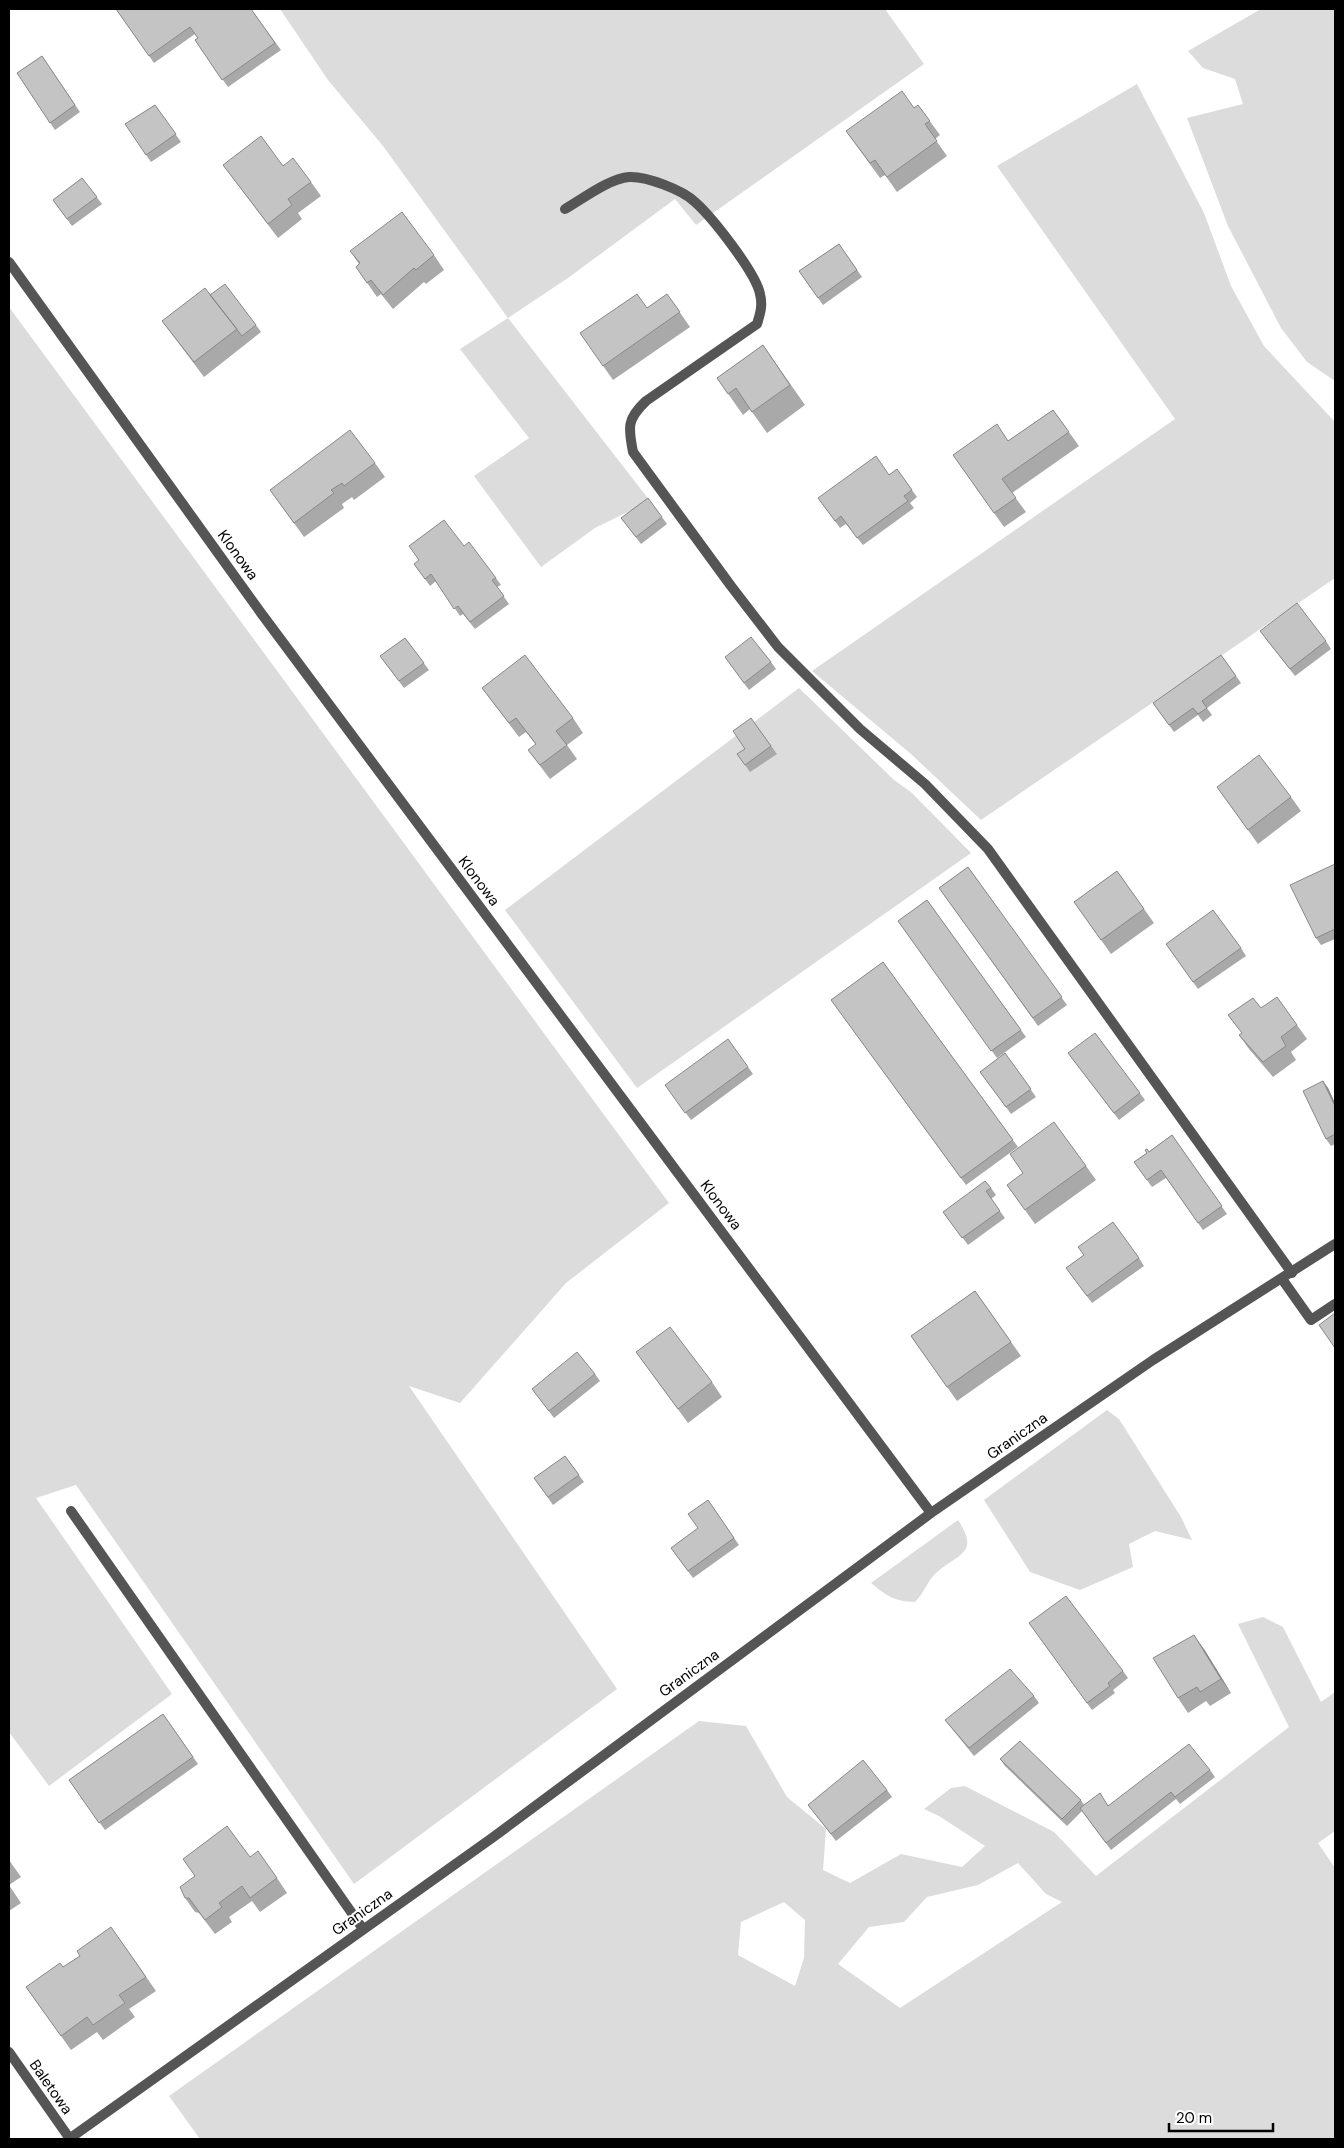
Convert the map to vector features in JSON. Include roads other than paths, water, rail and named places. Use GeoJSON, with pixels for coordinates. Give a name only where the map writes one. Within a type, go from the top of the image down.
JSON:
{"type":"FeatureCollection","features":[{"type":"Feature","properties":{"kind":"street"},"geometry":{"type":"LineString","coordinates":[[565,210],[606,185],[628,177],[657,181],[695,201],[737,252],[753,277],[760,293],[762,309],[757,324],[646,401],[635,411],[630,420],[633,452],[778,647],[860,729],[925,784],[988,849],[1292,1273]]}},
{"type":"Feature","properties":{"kind":"street","name":"Klonowa"},"geometry":{"type":"LineString","coordinates":[[9,262],[267,621],[931,1513]]}},
{"type":"Feature","properties":{"kind":"street","name":"Graniczna"},"geometry":{"type":"LineString","coordinates":[[69,2139],[492,1838],[931,1513],[1153,1360],[1335,1244]]}},
{"type":"Feature","properties":{"kind":"street"},"geometry":{"type":"LineString","coordinates":[[1282,1279],[1311,1320],[1335,1304]]}},
{"type":"Feature","properties":{"kind":"street"},"geometry":{"type":"LineString","coordinates":[[71,1511],[363,1929]]}},
{"type":"Feature","properties":{"kind":"street","name":"Baletowa"},"geometry":{"type":"LineString","coordinates":[[9,2052],[69,2139]]}}]}
